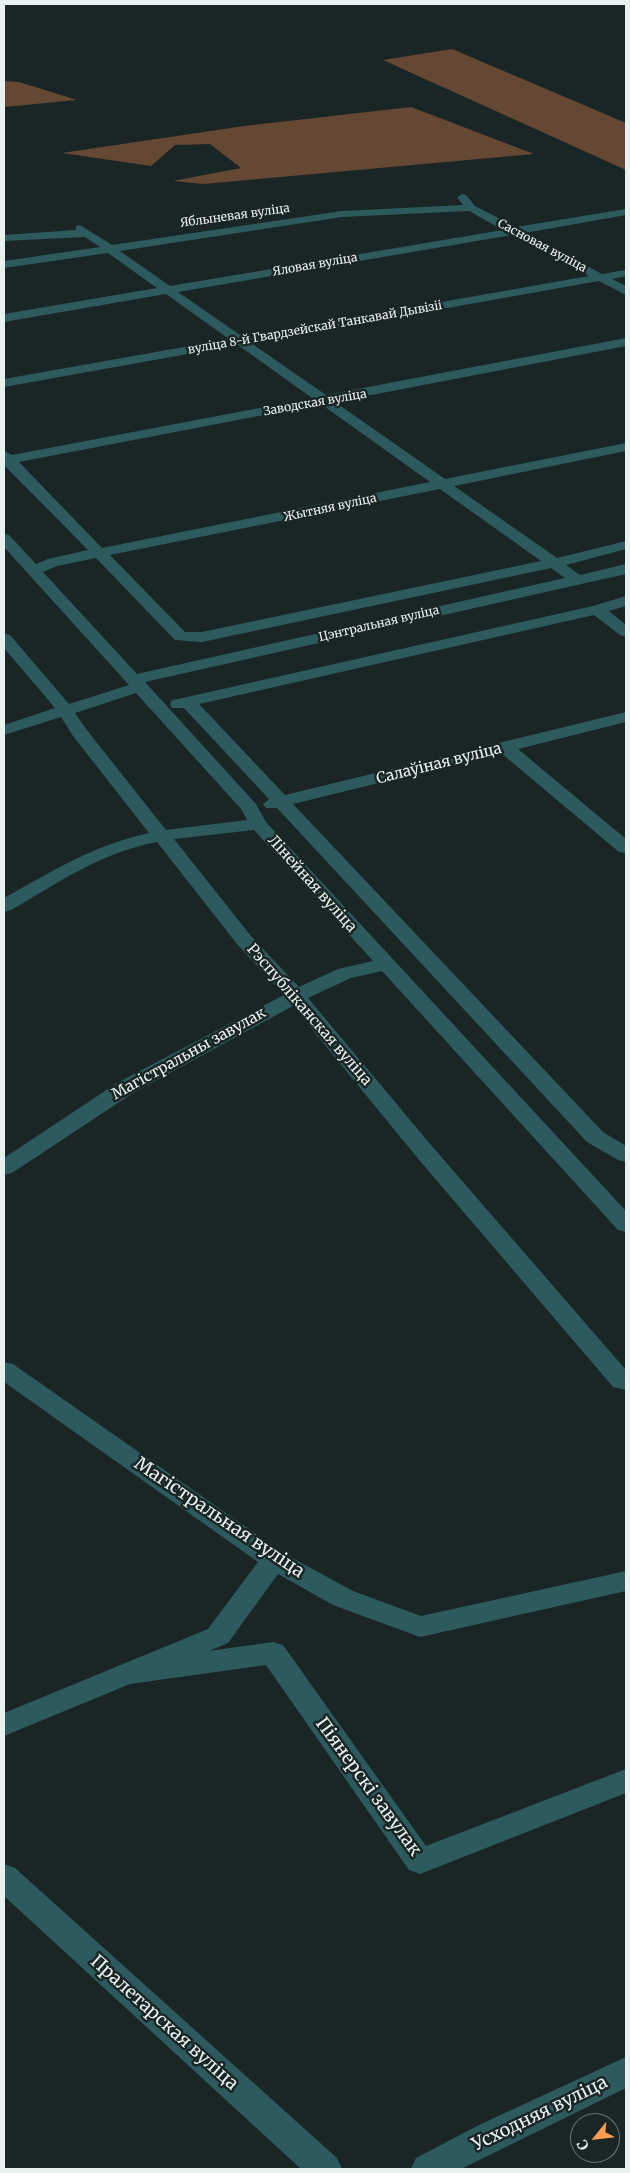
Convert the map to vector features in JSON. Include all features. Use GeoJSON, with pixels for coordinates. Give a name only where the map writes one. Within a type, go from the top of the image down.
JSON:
{"type":"FeatureCollection","features":[{"type":"Feature","properties":{"kind":"street","name":"Сасновая вуліца"},"geometry":{"type":"LineString","coordinates":[[462,196],[471,208],[626,291]]}},
{"type":"Feature","properties":{"kind":"street","name":"Яблыневая вуліца"},"geometry":{"type":"LineString","coordinates":[[4,265],[342,214],[471,208]]}},
{"type":"Feature","properties":{"kind":"street","name":"Яловая вуліца"},"geometry":{"type":"LineString","coordinates":[[4,318],[626,212]]}},
{"type":"Feature","properties":{"kind":"street"},"geometry":{"type":"LineString","coordinates":[[4,238],[83,231],[578,580]]}},
{"type":"Feature","properties":{"kind":"street","name":"вуліца 8-й Гвардзейскай Танкавай Дывізіі"},"geometry":{"type":"LineString","coordinates":[[4,383],[626,273]]}},
{"type":"Feature","properties":{"kind":"street","name":"Заводская вуліца"},"geometry":{"type":"LineString","coordinates":[[6,459],[324,401],[626,342]]}},
{"type":"Feature","properties":{"kind":"street","name":"Жытняя вуліца"},"geometry":{"type":"LineString","coordinates":[[34,570],[53,562],[626,447]]}},
{"type":"Feature","properties":{"kind":"street"},"geometry":{"type":"LineString","coordinates":[[6,459],[181,637],[202,637],[554,563],[626,545]]}},
{"type":"Feature","properties":{"kind":"street","name":"Лінейная вуліца"},"geometry":{"type":"LineString","coordinates":[[4,538],[386,964],[626,1224]]}},
{"type":"Feature","properties":{"kind":"street","name":"Цэнтральная вуліца"},"geometry":{"type":"LineString","coordinates":[[4,730],[65,710],[136,683],[626,569]]}},
{"type":"Feature","properties":{"kind":"street"},"geometry":{"type":"LineString","coordinates":[[626,602],[183,703],[283,802],[595,1137],[626,1155]]}},
{"type":"Feature","properties":{"kind":"street"},"geometry":{"type":"LineString","coordinates":[[597,610],[626,632]]}},
{"type":"Feature","properties":{"kind":"street","name":"Рэспубліканская вуліца"},"geometry":{"type":"LineString","coordinates":[[4,638],[65,710],[79,732],[244,940],[296,996],[423,1150],[625,1383]]}},
{"type":"Feature","properties":{"kind":"street","name":"Салаўіная вуліца"},"geometry":{"type":"LineString","coordinates":[[4,906],[92,856],[119,846],[254,816],[283,802],[626,717]]}},
{"type":"Feature","properties":{"kind":"street"},"geometry":{"type":"LineString","coordinates":[[506,747],[626,848]]}},
{"type":"Feature","properties":{"kind":"street","name":"Магістральны завулак"},"geometry":{"type":"LineString","coordinates":[[4,1168],[125,1088],[296,996],[344,973],[386,964]]}},
{"type":"Feature","properties":{"kind":"street","name":"Магістральная вуліца"},"geometry":{"type":"LineString","coordinates":[[4,1370],[274,1560],[343,1598],[420,1627],[626,1581]]}},
{"type":"Feature","properties":{"kind":"street"},"geometry":{"type":"LineString","coordinates":[[4,1725],[218,1636],[274,1560]]}},
{"type":"Feature","properties":{"kind":"street","name":"Піянерскі завулак"},"geometry":{"type":"LineString","coordinates":[[127,1674],[272,1653],[420,1861],[626,1780]]}},
{"type":"Feature","properties":{"kind":"street","name":"Пралетарская вуліца"},"geometry":{"type":"LineString","coordinates":[[4,1877],[325,2169]]}},
{"type":"Feature","properties":{"kind":"street","name":"Усходняя вуліца"},"geometry":{"type":"LineString","coordinates":[[428,2169],[491,2136],[626,2072]]}},
{"type":"Feature","properties":{"kind":"shaded area"},"geometry":{"type":"Polygon","coordinates":[[[452,49],[626,123],[626,170],[383,60],[452,49]]]}},
{"type":"Feature","properties":{"kind":"shaded area"},"geometry":{"type":"Polygon","coordinates":[[[4,81],[19,82],[77,100],[4,107],[4,81]]]}},
{"type":"Feature","properties":{"kind":"shaded area"},"geometry":{"type":"Polygon","coordinates":[[[411,107],[534,154],[203,184],[173,181],[241,168],[210,144],[175,145],[151,166],[62,153],[244,126],[411,107]]]}}]}
